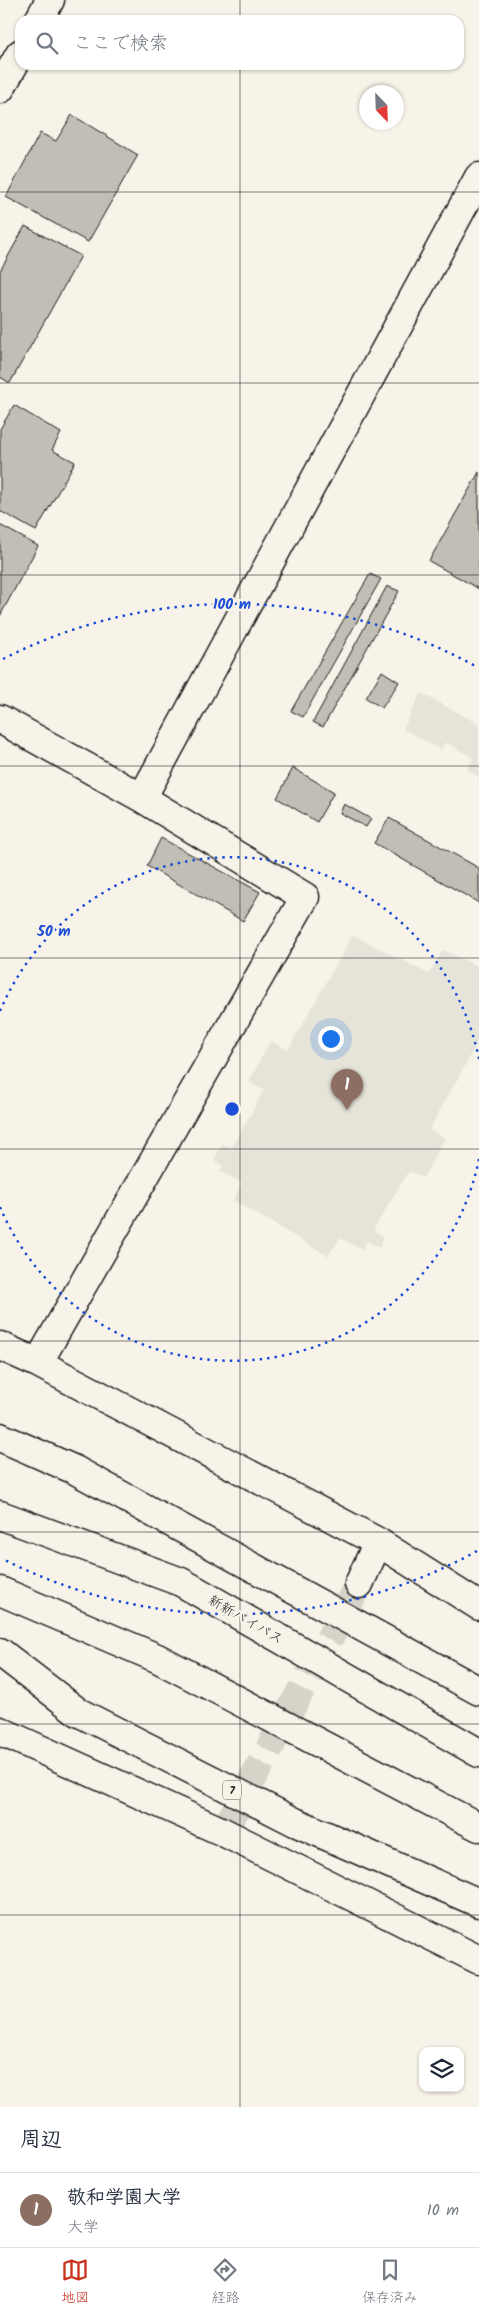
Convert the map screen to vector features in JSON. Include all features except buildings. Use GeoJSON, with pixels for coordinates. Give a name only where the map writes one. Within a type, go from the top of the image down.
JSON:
{"type":"FeatureCollection","features":[{"type":"Feature","properties":{"kind":"main road"},"geometry":{"type":"LineString","coordinates":[[42,15],[50,0]]}},
{"type":"Feature","properties":{"kind":"main road"},"geometry":{"type":"LineString","coordinates":[[142,798],[479,177]]}},
{"type":"Feature","properties":{"kind":"main road"},"geometry":{"type":"LineString","coordinates":[[0,719],[142,798],[305,897],[38,1364]]}},
{"type":"Feature","properties":{"kind":"main road"},"geometry":{"type":"LineString","coordinates":[[0,1346],[38,1364],[378,1542],[479,1606]]}},
{"type":"Feature","properties":{"kind":"main road"},"geometry":{"type":"LineString","coordinates":[[0,1437],[75,1470],[479,1691]]}},
{"type":"Feature","properties":{"kind":"main road","name":"新新バイパス"},"geometry":{"type":"LineString","coordinates":[[0,1515],[181,1582],[479,1753]]}},
{"type":"Feature","properties":{"kind":"main road"},"geometry":{"type":"LineString","coordinates":[[359,1584],[378,1542]]}},
{"type":"Feature","properties":{"kind":"main road"},"geometry":{"type":"LineString","coordinates":[[0,1590],[157,1658],[479,1828]]}},
{"type":"Feature","properties":{"kind":"main road","name":"7"},"geometry":{"type":"LineString","coordinates":[[0,1652],[78,1712],[296,1822],[479,1903]]}},
{"type":"Feature","properties":{"kind":"main road"},"geometry":{"type":"LineString","coordinates":[[0,1731],[226,1828],[479,1960]]}},
{"type":"Feature","properties":{"kind":"shaded area"},"geometry":{"type":"Polygon","coordinates":[[[421,693],[479,724],[479,777],[467,770],[473,758],[446,742],[441,750],[403,729],[421,693]]]}},
{"type":"Feature","properties":{"kind":"shaded area"},"geometry":{"type":"Polygon","coordinates":[[[353,935],[429,974],[443,950],[479,967],[479,1040],[429,1130],[445,1138],[423,1178],[409,1171],[373,1230],[384,1237],[379,1248],[367,1241],[362,1250],[340,1238],[328,1256],[233,1200],[242,1183],[220,1171],[223,1165],[214,1160],[222,1144],[232,1148],[264,1090],[249,1082],[270,1041],[288,1050],[353,935]]]}},
{"type":"Feature","properties":{"kind":"tunnel"},"geometry":{"type":"LineString","coordinates":[[228,1824],[359,1584]]}},
{"type":"Feature","properties":{"kind":"place","name":"敬和学園大学"},"geometry":{"type":"Point","coordinates":[347,1110]}}]}
